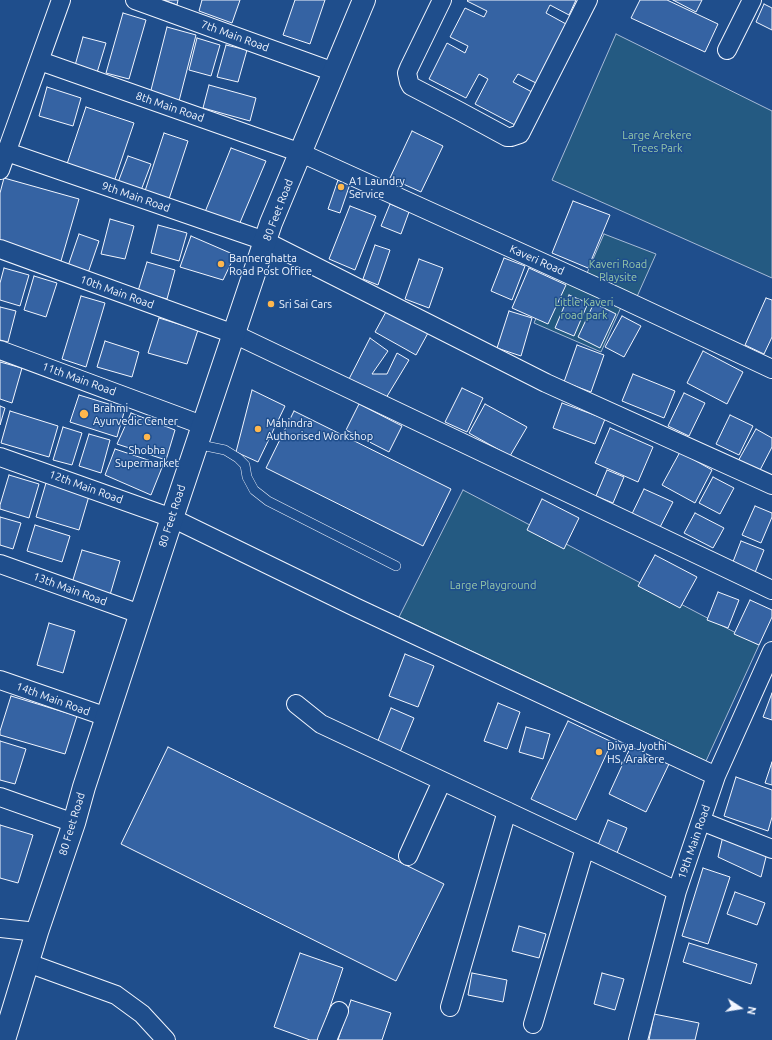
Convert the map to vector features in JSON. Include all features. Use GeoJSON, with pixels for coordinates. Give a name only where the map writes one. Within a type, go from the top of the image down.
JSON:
{"type":"FeatureCollection","features":[{"type":"Feature","properties":{"kind":"main road","name":"80 Feet Road"},"geometry":{"type":"LineString","coordinates":[[4,1040],[37,932],[74,823],[106,718],[199,434],[271,223],[364,0]]}},
{"type":"Feature","properties":{"kind":"street"},"geometry":{"type":"LineString","coordinates":[[0,170],[61,0]]}},
{"type":"Feature","properties":{"kind":"street","name":"7th Main Road"},"geometry":{"type":"LineString","coordinates":[[135,0],[334,72]]}},
{"type":"Feature","properties":{"kind":"street"},"geometry":{"type":"LineString","coordinates":[[442,0],[409,68],[407,78],[411,86],[507,137],[520,134],[588,0]]}},
{"type":"Feature","properties":{"kind":"street"},"geometry":{"type":"LineString","coordinates":[[727,50],[752,0]]}},
{"type":"Feature","properties":{"kind":"street","name":"8th Main Road"},"geometry":{"type":"LineString","coordinates":[[40,61],[301,153]]}},
{"type":"Feature","properties":{"kind":"street","name":"9th Main Road"},"geometry":{"type":"LineString","coordinates":[[7,152],[265,241],[546,383],[772,485]]}},
{"type":"Feature","properties":{"kind":"street","name":"Kaveri Road"},"geometry":{"type":"LineString","coordinates":[[301,153],[594,286],[772,369]]}},
{"type":"Feature","properties":{"kind":"street","name":"10th Main Road"},"geometry":{"type":"LineString","coordinates":[[0,249],[234,334],[772,590]]}},
{"type":"Feature","properties":{"kind":"street","name":"11th Main Road"},"geometry":{"type":"LineString","coordinates":[[0,350],[199,434]]}},
{"type":"Feature","properties":{"kind":"street","name":"12th Main Road"},"geometry":{"type":"LineString","coordinates":[[0,457],[172,518],[355,607],[716,776]]}},
{"type":"Feature","properties":{"kind":"street","name":"13th Main Road"},"geometry":{"type":"LineString","coordinates":[[0,564],[140,614]]}},
{"type":"Feature","properties":{"kind":"street","name":"19th Main Road"},"geometry":{"type":"LineString","coordinates":[[638,1040],[677,891],[700,821],[716,776],[770,663]]}},
{"type":"Feature","properties":{"kind":"street","name":"14th Main Road"},"geometry":{"type":"LineString","coordinates":[[0,680],[106,718]]}},
{"type":"Feature","properties":{"kind":"street"},"geometry":{"type":"LineString","coordinates":[[296,704],[321,724],[677,891]]}},
{"type":"Feature","properties":{"kind":"street"},"geometry":{"type":"LineString","coordinates":[[408,856],[442,781]]}},
{"type":"Feature","properties":{"kind":"street"},"geometry":{"type":"LineString","coordinates":[[0,797],[74,823]]}},
{"type":"Feature","properties":{"kind":"street"},"geometry":{"type":"LineString","coordinates":[[450,1007],[507,811]]}},
{"type":"Feature","properties":{"kind":"street"},"geometry":{"type":"LineString","coordinates":[[700,821],[772,849]]}},
{"type":"Feature","properties":{"kind":"street"},"geometry":{"type":"LineString","coordinates":[[533,1024],[585,848]]}},
{"type":"Feature","properties":{"kind":"street"},"geometry":{"type":"LineString","coordinates":[[0,928],[37,932]]}},
{"type":"Feature","properties":{"kind":"street"},"geometry":{"type":"LineString","coordinates":[[28,963],[116,995],[142,1014],[166,1040]]}},
{"type":"Feature","properties":{"kind":"street"},"geometry":{"type":"LineString","coordinates":[[327,1040],[339,1012]]}},
{"type":"Feature","properties":{"kind":"lane"},"geometry":{"type":"LineString","coordinates":[[199,434],[238,458],[245,465],[247,477],[254,490],[268,501],[396,566]]}},
{"type":"Feature","properties":{"kind":"green space","name":"Large Arekere Trees Park"},"geometry":{"type":"Polygon","coordinates":[[[616,34],[772,111],[772,278],[552,180],[616,34]]]}},
{"type":"Feature","properties":{"kind":"green space","name":"Little Kaveri road park"},"geometry":{"type":"Polygon","coordinates":[[[604,234],[656,254],[631,310],[622,305],[601,352],[534,323],[560,262],[587,273],[604,234]]]}},
{"type":"Feature","properties":{"kind":"green space","name":"Large Playground"},"geometry":{"type":"Polygon","coordinates":[[[463,490],[759,645],[706,761],[399,617],[463,490]]]}},
{"type":"Feature","properties":{"kind":"building"},"geometry":{"type":"Polygon","coordinates":[[[164,0],[178,0],[177,5],[164,0]]]}},
{"type":"Feature","properties":{"kind":"building"},"geometry":{"type":"Polygon","coordinates":[[[202,0],[240,0],[232,23],[199,11],[202,0]]]}},
{"type":"Feature","properties":{"kind":"building"},"geometry":{"type":"Polygon","coordinates":[[[295,0],[325,0],[310,44],[283,35],[295,0]]]}},
{"type":"Feature","properties":{"kind":"building"},"geometry":{"type":"Polygon","coordinates":[[[576,0],[569,15],[550,5],[546,13],[566,24],[536,83],[518,74],[513,82],[532,92],[515,125],[475,104],[488,79],[479,74],[466,98],[429,79],[447,43],[465,53],[468,46],[450,37],[465,8],[484,17],[487,11],[467,1],[576,0]]]}},
{"type":"Feature","properties":{"kind":"building"},"geometry":{"type":"Polygon","coordinates":[[[640,0],[667,0],[718,24],[705,52],[631,18],[640,0]]]}},
{"type":"Feature","properties":{"kind":"building"},"geometry":{"type":"Polygon","coordinates":[[[673,0],[702,0],[696,12],[673,0]]]}},
{"type":"Feature","properties":{"kind":"building"},"geometry":{"type":"Polygon","coordinates":[[[764,4],[772,8],[772,30],[756,22],[764,4]]]}},
{"type":"Feature","properties":{"kind":"building"},"geometry":{"type":"Polygon","coordinates":[[[123,13],[146,20],[129,79],[106,73],[123,13]]]}},
{"type":"Feature","properties":{"kind":"building"},"geometry":{"type":"Polygon","coordinates":[[[167,27],[196,35],[179,101],[150,94],[167,27]]]}},
{"type":"Feature","properties":{"kind":"building"},"geometry":{"type":"Polygon","coordinates":[[[83,37],[106,43],[96,76],[74,69],[83,37]]]}},
{"type":"Feature","properties":{"kind":"building"},"geometry":{"type":"Polygon","coordinates":[[[197,38],[220,45],[211,76],[189,70],[197,38]]]}},
{"type":"Feature","properties":{"kind":"building"},"geometry":{"type":"Polygon","coordinates":[[[226,45],[247,50],[238,82],[217,77],[226,45]]]}},
{"type":"Feature","properties":{"kind":"building"},"geometry":{"type":"Polygon","coordinates":[[[209,85],[256,98],[250,121],[203,108],[209,85]]]}},
{"type":"Feature","properties":{"kind":"building"},"geometry":{"type":"Polygon","coordinates":[[[47,87],[81,98],[73,126],[39,116],[47,87]]]}},
{"type":"Feature","properties":{"kind":"building"},"geometry":{"type":"Polygon","coordinates":[[[86,107],[134,123],[114,182],[66,167],[86,107]]]}},
{"type":"Feature","properties":{"kind":"building"},"geometry":{"type":"Polygon","coordinates":[[[412,131],[443,146],[421,192],[390,178],[412,131]]]}},
{"type":"Feature","properties":{"kind":"building"},"geometry":{"type":"Polygon","coordinates":[[[164,133],[188,141],[168,202],[144,194],[164,133]]]}},
{"type":"Feature","properties":{"kind":"building"},"geometry":{"type":"Polygon","coordinates":[[[231,148],[266,161],[239,225],[205,212],[231,148]]]}},
{"type":"Feature","properties":{"kind":"building"},"geometry":{"type":"Polygon","coordinates":[[[128,156],[151,164],[140,193],[117,185],[128,156]]]}},
{"type":"Feature","properties":{"kind":"building"},"geometry":{"type":"Polygon","coordinates":[[[4,178],[79,199],[61,261],[0,244],[0,193],[4,178]]]}},
{"type":"Feature","properties":{"kind":"building"},"geometry":{"type":"Polygon","coordinates":[[[338,180],[350,184],[340,213],[328,209],[338,180]]]}},
{"type":"Feature","properties":{"kind":"building"},"geometry":{"type":"Polygon","coordinates":[[[573,201],[610,215],[588,268],[552,253],[573,201]]]}},
{"type":"Feature","properties":{"kind":"building"},"geometry":{"type":"Polygon","coordinates":[[[390,204],[409,212],[401,234],[381,226],[390,204]]]}},
{"type":"Feature","properties":{"kind":"building"},"geometry":{"type":"Polygon","coordinates":[[[350,206],[376,216],[355,270],[329,259],[350,206]]]}},
{"type":"Feature","properties":{"kind":"building"},"geometry":{"type":"Polygon","coordinates":[[[110,219],[134,226],[125,259],[101,254],[110,219]]]}},
{"type":"Feature","properties":{"kind":"building"},"geometry":{"type":"Polygon","coordinates":[[[158,225],[187,233],[179,261],[151,253],[158,225]]]}},
{"type":"Feature","properties":{"kind":"building"},"geometry":{"type":"Polygon","coordinates":[[[79,234],[99,241],[88,273],[68,266],[79,234]]]}},
{"type":"Feature","properties":{"kind":"building"},"geometry":{"type":"Polygon","coordinates":[[[191,236],[235,255],[223,280],[180,267],[191,236]]]}},
{"type":"Feature","properties":{"kind":"building"},"geometry":{"type":"Polygon","coordinates":[[[375,245],[390,250],[378,285],[363,279],[375,245]]]}},
{"type":"Feature","properties":{"kind":"building"},"geometry":{"type":"Polygon","coordinates":[[[504,258],[525,266],[512,300],[491,291],[504,258]]]}},
{"type":"Feature","properties":{"kind":"building"},"geometry":{"type":"Polygon","coordinates":[[[419,259],[443,268],[429,308],[405,299],[419,259]]]}},
{"type":"Feature","properties":{"kind":"building"},"geometry":{"type":"Polygon","coordinates":[[[147,262],[175,270],[167,299],[138,291],[147,262]]]}},
{"type":"Feature","properties":{"kind":"building"},"geometry":{"type":"Polygon","coordinates":[[[4,268],[29,275],[20,306],[0,300],[0,283],[4,268]]]}},
{"type":"Feature","properties":{"kind":"building"},"geometry":{"type":"Polygon","coordinates":[[[529,268],[566,285],[548,324],[512,308],[529,268]]]}},
{"type":"Feature","properties":{"kind":"building"},"geometry":{"type":"Polygon","coordinates":[[[34,276],[57,283],[46,317],[24,310],[34,276]]]}},
{"type":"Feature","properties":{"kind":"building"},"geometry":{"type":"Polygon","coordinates":[[[569,295],[588,303],[574,336],[555,328],[569,295]]]}},
{"type":"Feature","properties":{"kind":"building"},"geometry":{"type":"Polygon","coordinates":[[[81,296],[105,303],[86,367],[62,359],[81,296]]]}},
{"type":"Feature","properties":{"kind":"building"},"geometry":{"type":"Polygon","coordinates":[[[766,298],[772,300],[772,337],[764,354],[745,345],[766,298]]]}},
{"type":"Feature","properties":{"kind":"building"},"geometry":{"type":"Polygon","coordinates":[[[594,303],[616,314],[600,348],[578,337],[594,303]]]}},
{"type":"Feature","properties":{"kind":"building"},"geometry":{"type":"Polygon","coordinates":[[[0,307],[16,311],[8,342],[0,340],[0,307]]]}},
{"type":"Feature","properties":{"kind":"building"},"geometry":{"type":"Polygon","coordinates":[[[387,310],[428,333],[416,355],[375,332],[387,310]]]}},
{"type":"Feature","properties":{"kind":"building"},"geometry":{"type":"Polygon","coordinates":[[[509,311],[532,318],[521,356],[497,348],[509,311]]]}},
{"type":"Feature","properties":{"kind":"building"},"geometry":{"type":"Polygon","coordinates":[[[622,316],[641,326],[624,357],[605,347],[622,316]]]}},
{"type":"Feature","properties":{"kind":"building"},"geometry":{"type":"Polygon","coordinates":[[[159,318],[198,330],[187,364],[148,353],[159,318]]]}},
{"type":"Feature","properties":{"kind":"building"},"geometry":{"type":"Polygon","coordinates":[[[370,338],[388,351],[372,374],[387,374],[397,353],[409,360],[386,398],[348,381],[370,338]]]}},
{"type":"Feature","properties":{"kind":"building"},"geometry":{"type":"Polygon","coordinates":[[[105,341],[139,352],[132,377],[97,367],[105,341]]]}},
{"type":"Feature","properties":{"kind":"building"},"geometry":{"type":"Polygon","coordinates":[[[577,345],[604,355],[591,392],[564,382],[577,345]]]}},
{"type":"Feature","properties":{"kind":"building"},"geometry":{"type":"Polygon","coordinates":[[[703,351],[743,372],[727,404],[687,383],[703,351]]]}},
{"type":"Feature","properties":{"kind":"building"},"geometry":{"type":"Polygon","coordinates":[[[0,362],[22,368],[12,403],[0,399],[0,362]]]}},
{"type":"Feature","properties":{"kind":"building"},"geometry":{"type":"Polygon","coordinates":[[[633,374],[675,391],[664,418],[622,401],[633,374]]]}},
{"type":"Feature","properties":{"kind":"building"},"geometry":{"type":"Polygon","coordinates":[[[462,388],[483,398],[467,432],[445,422],[462,388]]]}},
{"type":"Feature","properties":{"kind":"building","name":"Mahindra Authorised Workshop"},"geometry":{"type":"Polygon","coordinates":[[[252,390],[285,406],[258,462],[236,452],[252,390]]]}},
{"type":"Feature","properties":{"kind":"building"},"geometry":{"type":"Polygon","coordinates":[[[684,393],[705,403],[689,436],[668,426],[684,393]]]}},
{"type":"Feature","properties":{"kind":"building"},"geometry":{"type":"Polygon","coordinates":[[[79,395],[125,409],[117,437],[70,422],[79,395]]]}},
{"type":"Feature","properties":{"kind":"building"},"geometry":{"type":"Polygon","coordinates":[[[562,403],[605,419],[595,444],[553,428],[562,403]]]}},
{"type":"Feature","properties":{"kind":"building"},"geometry":{"type":"Polygon","coordinates":[[[359,404],[402,426],[389,452],[346,430],[359,404]]]}},
{"type":"Feature","properties":{"kind":"building"},"geometry":{"type":"Polygon","coordinates":[[[485,404],[527,427],[510,456],[469,433],[485,404]]]}},
{"type":"Feature","properties":{"kind":"building"},"geometry":{"type":"Polygon","coordinates":[[[0,406],[5,408],[0,425],[0,406]]]}},
{"type":"Feature","properties":{"kind":"building"},"geometry":{"type":"Polygon","coordinates":[[[10,411],[58,426],[49,457],[1,443],[10,411]]]}},
{"type":"Feature","properties":{"kind":"building"},"geometry":{"type":"Polygon","coordinates":[[[294,411],[451,489],[423,546],[266,468],[294,411]]]}},
{"type":"Feature","properties":{"kind":"building","name":"Shobha Supermarket"},"geometry":{"type":"Polygon","coordinates":[[[131,413],[175,430],[166,460],[117,444],[131,413]]]}},
{"type":"Feature","properties":{"kind":"building"},"geometry":{"type":"Polygon","coordinates":[[[730,415],[753,426],[739,455],[716,444],[730,415]]]}},
{"type":"Feature","properties":{"kind":"building"},"geometry":{"type":"Polygon","coordinates":[[[63,427],[82,433],[72,465],[53,460],[63,427]]]}},
{"type":"Feature","properties":{"kind":"building"},"geometry":{"type":"Polygon","coordinates":[[[610,428],[653,447],[638,482],[595,463],[610,428]]]}},
{"type":"Feature","properties":{"kind":"building"},"geometry":{"type":"Polygon","coordinates":[[[756,429],[772,438],[772,447],[758,474],[737,463],[756,429]]]}},
{"type":"Feature","properties":{"kind":"building"},"geometry":{"type":"Polygon","coordinates":[[[89,434],[110,440],[101,473],[79,466],[89,434]]]}},
{"type":"Feature","properties":{"kind":"building"},"geometry":{"type":"Polygon","coordinates":[[[115,449],[163,465],[151,495],[105,475],[115,449]]]}},
{"type":"Feature","properties":{"kind":"building"},"geometry":{"type":"Polygon","coordinates":[[[680,452],[712,470],[695,503],[662,485],[680,452]]]}},
{"type":"Feature","properties":{"kind":"building"},"geometry":{"type":"Polygon","coordinates":[[[607,470],[624,477],[613,503],[596,496],[607,470]]]}},
{"type":"Feature","properties":{"kind":"building"},"geometry":{"type":"Polygon","coordinates":[[[9,475],[39,484],[29,518],[0,509],[9,475]]]}},
{"type":"Feature","properties":{"kind":"building"},"geometry":{"type":"Polygon","coordinates":[[[713,477],[734,488],[720,514],[699,503],[713,477]]]}},
{"type":"Feature","properties":{"kind":"building"},"geometry":{"type":"Polygon","coordinates":[[[46,483],[89,496],[79,530],[36,517],[46,483]]]}},
{"type":"Feature","properties":{"kind":"building"},"geometry":{"type":"Polygon","coordinates":[[[644,489],[673,502],[658,531],[630,518],[644,489]]]}},
{"type":"Feature","properties":{"kind":"building"},"geometry":{"type":"Polygon","coordinates":[[[542,499],[579,518],[564,549],[527,530],[542,499]]]}},
{"type":"Feature","properties":{"kind":"building"},"geometry":{"type":"Polygon","coordinates":[[[755,506],[772,513],[772,517],[761,543],[742,535],[755,506]]]}},
{"type":"Feature","properties":{"kind":"building"},"geometry":{"type":"Polygon","coordinates":[[[695,513],[724,528],[713,548],[684,533],[695,513]]]}},
{"type":"Feature","properties":{"kind":"building"},"geometry":{"type":"Polygon","coordinates":[[[0,517],[21,523],[13,549],[0,545],[0,517]]]}},
{"type":"Feature","properties":{"kind":"building"},"geometry":{"type":"Polygon","coordinates":[[[35,525],[70,536],[62,562],[27,551],[35,525]]]}},
{"type":"Feature","properties":{"kind":"building"},"geometry":{"type":"Polygon","coordinates":[[[741,541],[764,550],[754,575],[731,567],[741,541]]]}},
{"type":"Feature","properties":{"kind":"building"},"geometry":{"type":"Polygon","coordinates":[[[82,550],[120,561],[110,595],[72,583],[82,550]]]}},
{"type":"Feature","properties":{"kind":"building"},"geometry":{"type":"Polygon","coordinates":[[[655,555],[697,577],[680,608],[638,586],[655,555]]]}},
{"type":"Feature","properties":{"kind":"building"},"geometry":{"type":"Polygon","coordinates":[[[718,592],[739,600],[728,628],[707,620],[718,592]]]}},
{"type":"Feature","properties":{"kind":"building"},"geometry":{"type":"Polygon","coordinates":[[[750,600],[772,610],[772,617],[759,645],[734,634],[750,600]]]}},
{"type":"Feature","properties":{"kind":"building"},"geometry":{"type":"Polygon","coordinates":[[[49,623],[75,631],[63,673],[37,665],[49,623]]]}},
{"type":"Feature","properties":{"kind":"building"},"geometry":{"type":"Polygon","coordinates":[[[405,654],[434,666],[418,707],[389,696],[405,654]]]}},
{"type":"Feature","properties":{"kind":"building"},"geometry":{"type":"Polygon","coordinates":[[[772,693],[772,720],[763,717],[772,693]]]}},
{"type":"Feature","properties":{"kind":"building"},"geometry":{"type":"Polygon","coordinates":[[[11,696],[77,716],[65,754],[0,735],[11,696]]]}},
{"type":"Feature","properties":{"kind":"building"},"geometry":{"type":"Polygon","coordinates":[[[498,703],[520,712],[507,749],[484,741],[498,703]]]}},
{"type":"Feature","properties":{"kind":"building"},"geometry":{"type":"Polygon","coordinates":[[[391,708],[414,718],[400,752],[377,743],[391,708]]]}},
{"type":"Feature","properties":{"kind":"building"},"geometry":{"type":"Polygon","coordinates":[[[568,721],[612,742],[576,820],[531,799],[568,721]]]}},
{"type":"Feature","properties":{"kind":"building"},"geometry":{"type":"Polygon","coordinates":[[[526,727],[550,734],[543,759],[519,752],[526,727]]]}},
{"type":"Feature","properties":{"kind":"building"},"geometry":{"type":"Polygon","coordinates":[[[0,741],[26,749],[15,784],[0,780],[0,741]]]}},
{"type":"Feature","properties":{"kind":"building"},"geometry":{"type":"Polygon","coordinates":[[[631,746],[669,764],[646,812],[609,794],[631,746]]]}},
{"type":"Feature","properties":{"kind":"building"},"geometry":{"type":"Polygon","coordinates":[[[168,747],[444,884],[396,981],[121,844],[168,747]]]}},
{"type":"Feature","properties":{"kind":"building"},"geometry":{"type":"Polygon","coordinates":[[[772,762],[772,785],[765,783],[772,762]]]}},
{"type":"Feature","properties":{"kind":"building"},"geometry":{"type":"Polygon","coordinates":[[[736,777],[772,790],[772,817],[768,831],[724,816],[736,777]]]}},
{"type":"Feature","properties":{"kind":"building"},"geometry":{"type":"Polygon","coordinates":[[[608,820],[627,828],[617,853],[598,845],[608,820]]]}},
{"type":"Feature","properties":{"kind":"building"},"geometry":{"type":"Polygon","coordinates":[[[0,825],[33,835],[18,883],[0,878],[0,825]]]}},
{"type":"Feature","properties":{"kind":"building"},"geometry":{"type":"Polygon","coordinates":[[[724,832],[768,849],[761,877],[718,857],[724,832]]]}},
{"type":"Feature","properties":{"kind":"building"},"geometry":{"type":"Polygon","coordinates":[[[703,868],[730,877],[708,944],[682,936],[703,868]]]}},
{"type":"Feature","properties":{"kind":"building"},"geometry":{"type":"Polygon","coordinates":[[[735,892],[765,903],[757,925],[727,914],[735,892]]]}},
{"type":"Feature","properties":{"kind":"building"},"geometry":{"type":"Polygon","coordinates":[[[519,926],[546,934],[539,958],[512,951],[519,926]]]}},
{"type":"Feature","properties":{"kind":"building"},"geometry":{"type":"Polygon","coordinates":[[[689,943],[757,964],[751,984],[683,962],[689,943]]]}},
{"type":"Feature","properties":{"kind":"building"},"geometry":{"type":"Polygon","coordinates":[[[300,953],[343,968],[319,1040],[310,1040],[274,1027],[300,953]]]}},
{"type":"Feature","properties":{"kind":"building"},"geometry":{"type":"Polygon","coordinates":[[[472,973],[507,980],[503,1002],[468,995],[472,973]]]}},
{"type":"Feature","properties":{"kind":"building"},"geometry":{"type":"Polygon","coordinates":[[[602,973],[624,979],[615,1010],[594,1004],[602,973]]]}},
{"type":"Feature","properties":{"kind":"building"},"geometry":{"type":"Polygon","coordinates":[[[351,1000],[391,1013],[382,1040],[338,1040],[351,1000]]]}},
{"type":"Feature","properties":{"kind":"building"},"geometry":{"type":"Polygon","coordinates":[[[654,1014],[699,1023],[695,1040],[649,1040],[654,1014]]]}},
{"type":"Feature","properties":{"kind":"place","name":"A1 Laundry Service"},"geometry":{"type":"Point","coordinates":[341,187]}},
{"type":"Feature","properties":{"kind":"place","name":"Bannerghatta Road Post Office"},"geometry":{"type":"Point","coordinates":[221,264]}},
{"type":"Feature","properties":{"kind":"place","name":"Sri Sai Cars"},"geometry":{"type":"Point","coordinates":[271,304]}},
{"type":"Feature","properties":{"kind":"place","name":"Brahmi Ayurvedic Center"},"geometry":{"type":"Point","coordinates":[84,414]}},
{"type":"Feature","properties":{"kind":"place","name":"Mahindra Authorised Workshop"},"geometry":{"type":"Point","coordinates":[258,429]}},
{"type":"Feature","properties":{"kind":"place","name":"Shobha Supermarket"},"geometry":{"type":"Point","coordinates":[147,437]}},
{"type":"Feature","properties":{"kind":"place","name":"Divya Jyothi HS, Arakere"},"geometry":{"type":"Point","coordinates":[599,752]}},
{"type":"Feature","properties":{"kind":"park label","name":"Kaveri Road Playsite"},"geometry":{"type":"Point","coordinates":[618,270]}}]}
